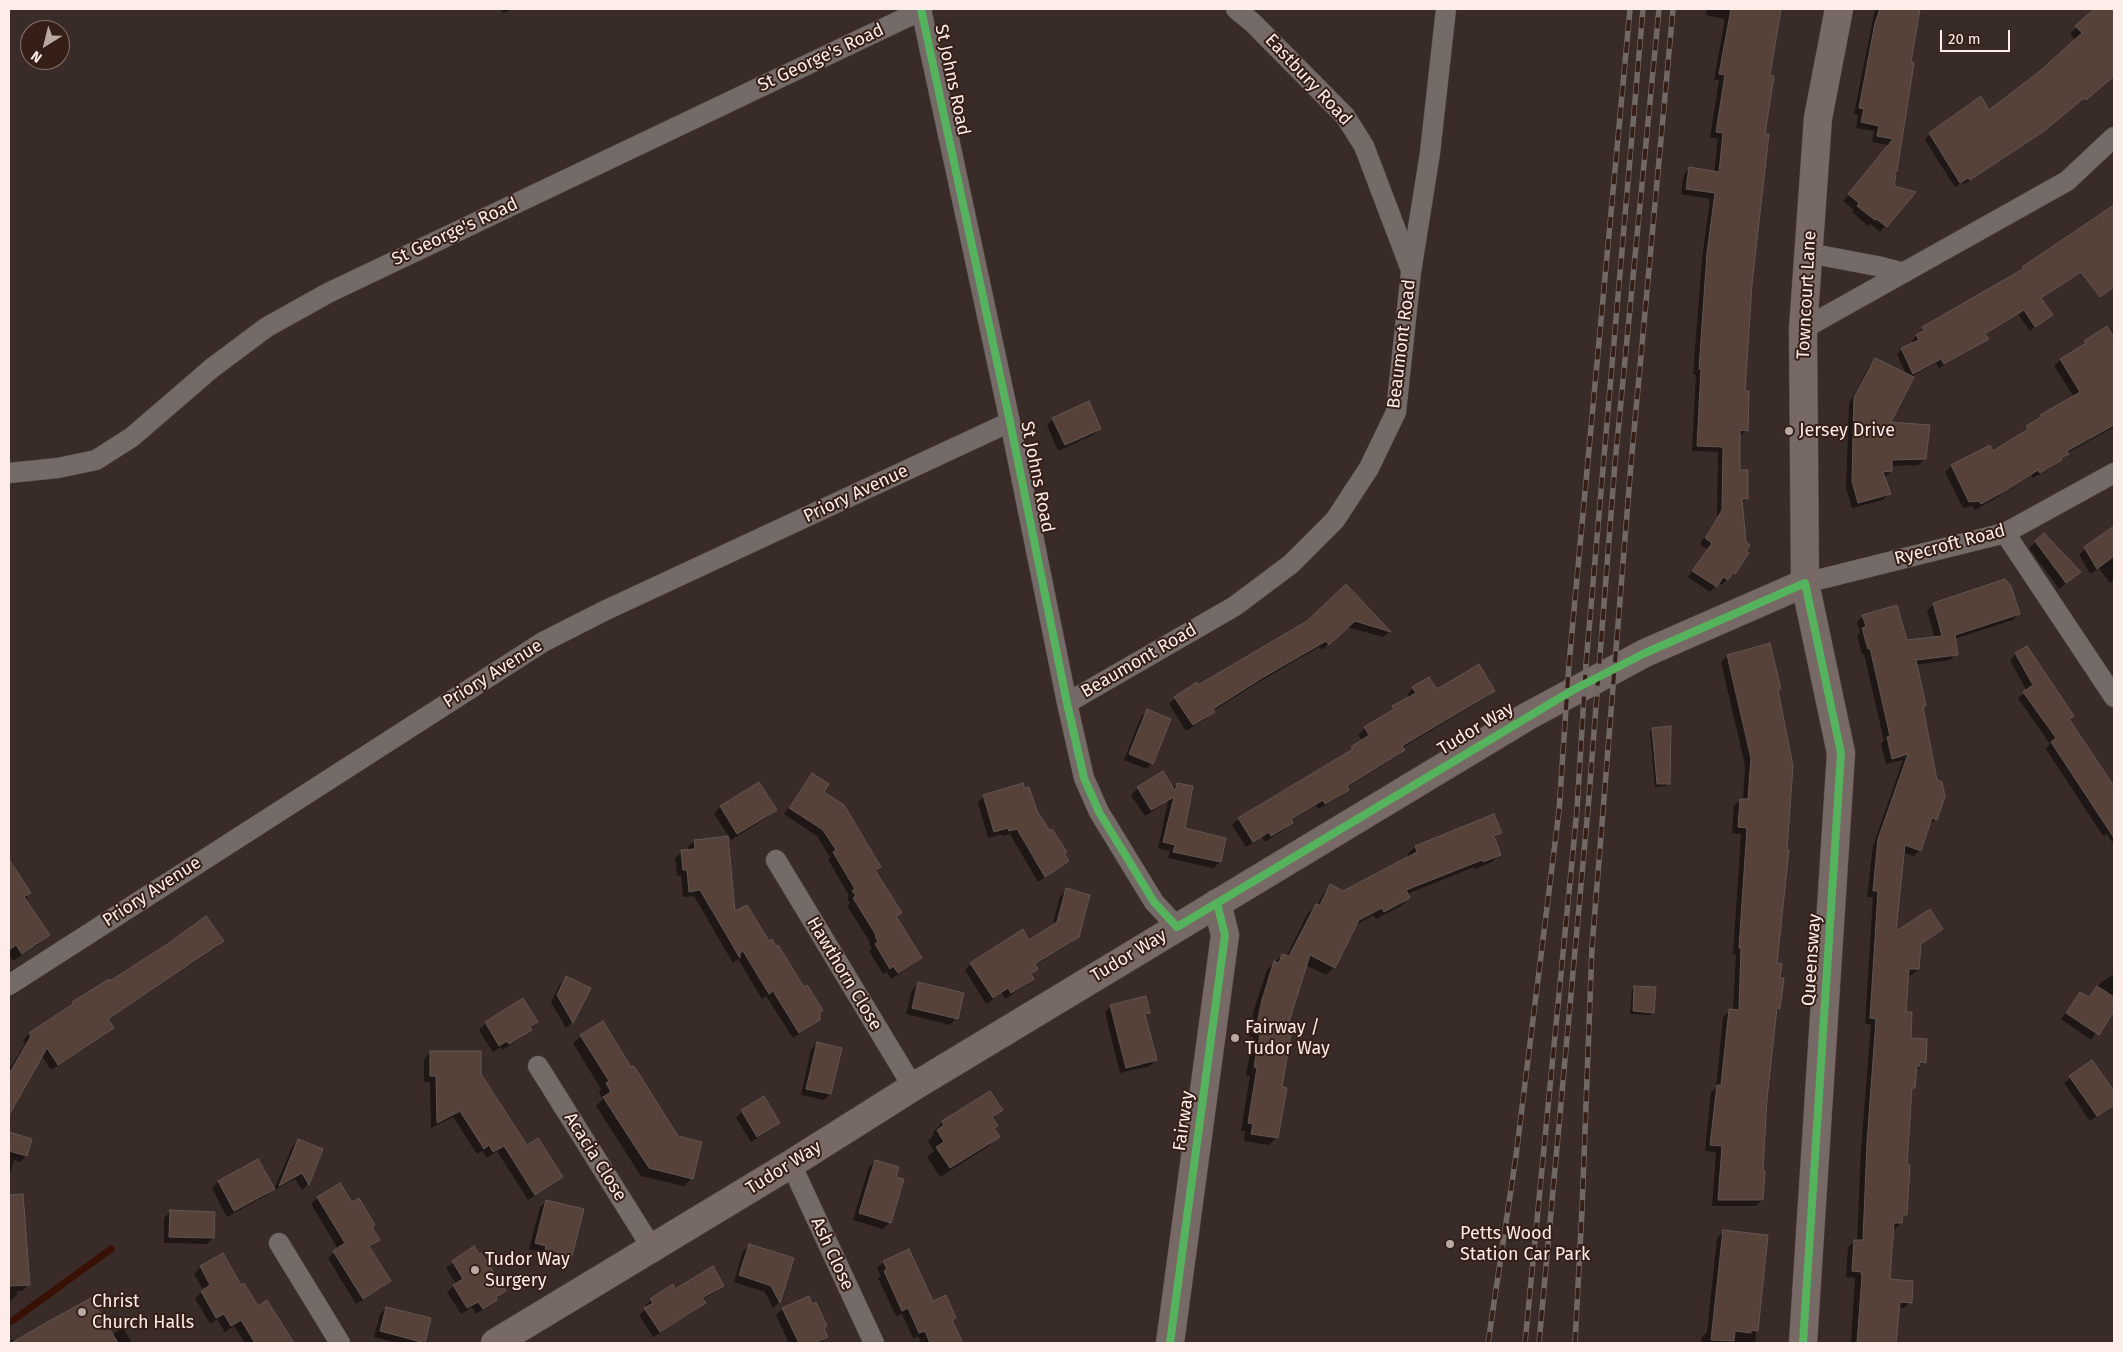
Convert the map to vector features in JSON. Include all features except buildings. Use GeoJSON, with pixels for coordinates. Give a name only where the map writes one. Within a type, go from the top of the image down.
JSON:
{"type":"FeatureCollection","features":[{"type":"Feature","properties":{"kind":"street","name":"St Johns Road"},"geometry":{"type":"LineString","coordinates":[[922,9],[1084,778],[1100,812],[1154,902],[1177,927]]}},
{"type":"Feature","properties":{"kind":"street","name":"St George's Road"},"geometry":{"type":"LineString","coordinates":[[9,473],[58,468],[96,460],[132,437],[212,368],[267,327],[328,293],[922,9]]}},
{"type":"Feature","properties":{"kind":"street","name":"Eastbury Road"},"geometry":{"type":"LineString","coordinates":[[1236,9],[1253,23],[1345,116],[1364,146],[1411,272]]}},
{"type":"Feature","properties":{"kind":"street","name":"Beaumont Road"},"geometry":{"type":"LineString","coordinates":[[1067,703],[1235,606],[1291,564],[1335,520],[1369,468],[1396,412],[1411,272],[1430,153],[1446,9]]}},
{"type":"Feature","properties":{"kind":"street","name":"Towncourt Lane"},"geometry":{"type":"LineString","coordinates":[[1805,583],[1803,329],[1818,118],[1839,9]]}},
{"type":"Feature","properties":{"kind":"street"},"geometry":{"type":"LineString","coordinates":[[1803,329],[2068,181],[2114,137]]}},
{"type":"Feature","properties":{"kind":"street"},"geometry":{"type":"LineString","coordinates":[[1808,253],[1904,273]]}},
{"type":"Feature","properties":{"kind":"street","name":"Priory Avenue"},"geometry":{"type":"LineString","coordinates":[[9,985],[543,642],[604,611],[1010,422]]}},
{"type":"Feature","properties":{"kind":"street","name":"Ryecroft Road"},"geometry":{"type":"LineString","coordinates":[[1805,583],[2005,533],[2114,473]]}},
{"type":"Feature","properties":{"kind":"street"},"geometry":{"type":"LineString","coordinates":[[2005,533],[2114,698]]}},
{"type":"Feature","properties":{"kind":"street","name":"Tudor Way"},"geometry":{"type":"LineString","coordinates":[[495,1343],[791,1164],[912,1087],[1566,694],[1645,653],[1805,583]]}},
{"type":"Feature","properties":{"kind":"street","name":"Queensway"},"geometry":{"type":"LineString","coordinates":[[1803,1343],[1841,753],[1805,583]]}},
{"type":"Feature","properties":{"kind":"street","name":"Hawthorn Close"},"geometry":{"type":"LineString","coordinates":[[776,860],[912,1087]]}},
{"type":"Feature","properties":{"kind":"street","name":"Fairway"},"geometry":{"type":"LineString","coordinates":[[1170,1343],[1225,935],[1216,903]]}},
{"type":"Feature","properties":{"kind":"street","name":"Acacia Close"},"geometry":{"type":"LineString","coordinates":[[538,1066],[652,1248]]}},
{"type":"Feature","properties":{"kind":"street","name":"Ash Close"},"geometry":{"type":"LineString","coordinates":[[791,1164],[874,1343]]}},
{"type":"Feature","properties":{"kind":"street"},"geometry":{"type":"LineString","coordinates":[[278,1243],[340,1343]]}},
{"type":"Feature","properties":{"kind":"waterway"},"geometry":{"type":"LineString","coordinates":[[9,1322],[111,1249]]}},
{"type":"Feature","properties":{"kind":"railway"},"geometry":{"type":"LineString","coordinates":[[1488,1343],[1516,1156],[1559,811],[1569,664],[1630,9]]}},
{"type":"Feature","properties":{"kind":"railway"},"geometry":{"type":"LineString","coordinates":[[1525,1343],[1577,810],[1586,664],[1643,9]]}},
{"type":"Feature","properties":{"kind":"railway"},"geometry":{"type":"LineString","coordinates":[[1539,1343],[1588,809],[1615,463],[1659,9]]}},
{"type":"Feature","properties":{"kind":"railway"},"geometry":{"type":"LineString","coordinates":[[1575,1343],[1592,947],[1631,464],[1673,9]]}},
{"type":"Feature","properties":{"kind":"cycle path"},"geometry":{"type":"LineString","coordinates":[[921,9],[1084,778],[1099,812],[1154,902],[1177,927],[1573,690],[1645,653],[1805,583],[1841,753],[1803,1343]]}},
{"type":"Feature","properties":{"kind":"cycle path"},"geometry":{"type":"LineString","coordinates":[[1170,1343],[1225,935],[1217,903]]}},
{"type":"Feature","properties":{"kind":"place","name":"Jersey Drive"},"geometry":{"type":"Point","coordinates":[1789,431]}},
{"type":"Feature","properties":{"kind":"place","name":"Fairway / Tudor Way"},"geometry":{"type":"Point","coordinates":[1235,1038]}},
{"type":"Feature","properties":{"kind":"place","name":"Petts Wood Station Car Park"},"geometry":{"type":"Point","coordinates":[1450,1244]}},
{"type":"Feature","properties":{"kind":"place","name":"Tudor Way Surgery"},"geometry":{"type":"Point","coordinates":[475,1270]}},
{"type":"Feature","properties":{"kind":"place","name":"Christ Church Halls"},"geometry":{"type":"Point","coordinates":[82,1312]}}]}
